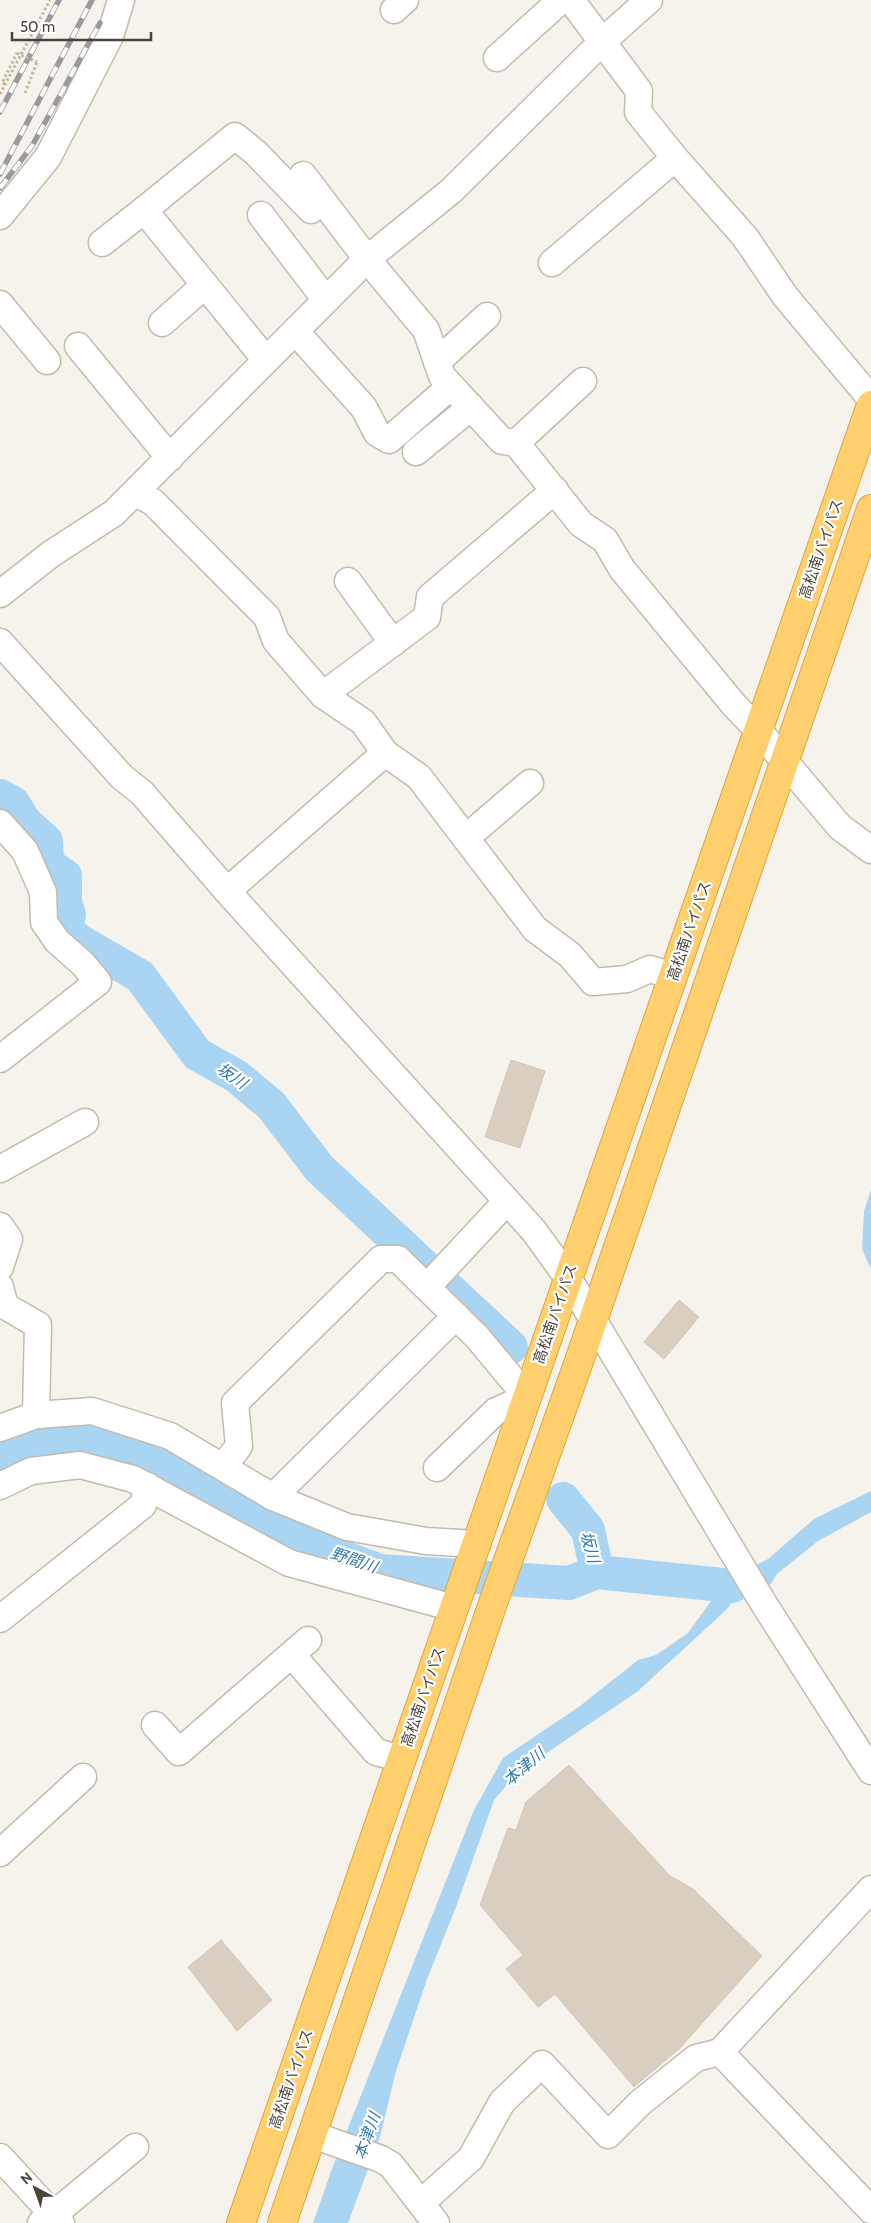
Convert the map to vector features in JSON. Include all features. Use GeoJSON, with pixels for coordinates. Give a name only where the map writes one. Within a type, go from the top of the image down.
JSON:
{"type":"FeatureCollection","features":[{"type":"Feature","properties":{"kind":"highway","name":"高松南バイパス"},"geometry":{"type":"LineString","coordinates":[[241,2223],[871,405]]}},
{"type":"Feature","properties":{"kind":"highway"},"geometry":{"type":"LineString","coordinates":[[282,2223],[494,1600],[592,1321],[871,509]]}},
{"type":"Feature","properties":{"kind":"street"},"geometry":{"type":"LineString","coordinates":[[0,216],[48,157],[110,36],[121,0]]}},
{"type":"Feature","properties":{"kind":"street"},"geometry":{"type":"LineString","coordinates":[[497,58],[561,0]]}},
{"type":"Feature","properties":{"kind":"street"},"geometry":{"type":"LineString","coordinates":[[571,0],[639,91],[638,112],[675,158],[745,237],[785,296],[871,399]]}},
{"type":"Feature","properties":{"kind":"street"},"geometry":{"type":"LineString","coordinates":[[0,594],[51,554],[114,514],[362,264],[451,191],[603,41],[649,0]]}},
{"type":"Feature","properties":{"kind":"street"},"geometry":{"type":"LineString","coordinates":[[102,243],[235,136],[256,153],[426,330],[442,376],[502,441],[516,443],[581,524],[605,540],[622,569],[734,705],[759,731],[840,827],[871,850]]}},
{"type":"Feature","properties":{"kind":"street"},"geometry":{"type":"LineString","coordinates":[[552,263],[675,158]]}},
{"type":"Feature","properties":{"kind":"street"},"geometry":{"type":"LineString","coordinates":[[303,175],[362,264]]}},
{"type":"Feature","properties":{"kind":"street"},"geometry":{"type":"LineString","coordinates":[[144,210],[266,360]]}},
{"type":"Feature","properties":{"kind":"street"},"geometry":{"type":"LineString","coordinates":[[261,215],[326,300]]}},
{"type":"Feature","properties":{"kind":"street"},"geometry":{"type":"LineString","coordinates":[[162,323],[205,285]]}},
{"type":"Feature","properties":{"kind":"street"},"geometry":{"type":"LineString","coordinates":[[0,304],[47,361]]}},
{"type":"Feature","properties":{"kind":"street"},"geometry":{"type":"LineString","coordinates":[[437,362],[487,316]]}},
{"type":"Feature","properties":{"kind":"street"},"geometry":{"type":"LineString","coordinates":[[295,331],[364,408],[377,433],[390,440],[451,386]]}},
{"type":"Feature","properties":{"kind":"street"},"geometry":{"type":"LineString","coordinates":[[78,346],[170,458]]}},
{"type":"Feature","properties":{"kind":"street"},"geometry":{"type":"LineString","coordinates":[[516,443],[583,381]]}},
{"type":"Feature","properties":{"kind":"street"},"geometry":{"type":"LineString","coordinates":[[416,452],[471,407]]}},
{"type":"Feature","properties":{"kind":"street"},"geometry":{"type":"LineString","coordinates":[[323,695],[427,617],[430,597],[555,490]]}},
{"type":"Feature","properties":{"kind":"street"},"geometry":{"type":"LineString","coordinates":[[134,493],[153,502],[267,617],[276,641],[323,695],[363,722],[385,753],[419,777],[535,930],[570,955],[593,982],[627,979],[650,969],[673,976]]}},
{"type":"Feature","properties":{"kind":"street"},"geometry":{"type":"LineString","coordinates":[[348,581],[393,643]]}},
{"type":"Feature","properties":{"kind":"street"},"geometry":{"type":"LineString","coordinates":[[0,642],[122,777],[142,793],[227,891],[534,1231],[568,1278],[592,1321],[764,1604],[871,1771]]}},
{"type":"Feature","properties":{"kind":"street"},"geometry":{"type":"LineString","coordinates":[[227,891],[385,753]]}},
{"type":"Feature","properties":{"kind":"street"},"geometry":{"type":"LineString","coordinates":[[467,838],[530,784]]}},
{"type":"Feature","properties":{"kind":"street"},"geometry":{"type":"LineString","coordinates":[[0,823],[25,851],[43,892],[44,922],[57,942],[83,964],[98,982],[0,1059]]}},
{"type":"Feature","properties":{"kind":"street"},"geometry":{"type":"LineString","coordinates":[[0,1170],[85,1122]]}},
{"type":"Feature","properties":{"kind":"street"},"geometry":{"type":"LineString","coordinates":[[434,1279],[506,1202]]}},
{"type":"Feature","properties":{"kind":"street"},"geometry":{"type":"LineString","coordinates":[[0,1226],[9,1238],[0,1267]]}},
{"type":"Feature","properties":{"kind":"street"},"geometry":{"type":"LineString","coordinates":[[223,1467],[239,1446],[235,1403],[381,1259],[398,1259],[434,1279],[456,1316],[478,1338],[527,1397],[496,1411],[437,1468]]}},
{"type":"Feature","properties":{"kind":"street"},"geometry":{"type":"LineString","coordinates":[[0,1287],[5,1306],[38,1325],[36,1415]]}},
{"type":"Feature","properties":{"kind":"street"},"geometry":{"type":"LineString","coordinates":[[273,1497],[456,1316]]}},
{"type":"Feature","properties":{"kind":"street"},"geometry":{"type":"LineString","coordinates":[[0,1428],[36,1415],[92,1411],[170,1436],[273,1497],[347,1527],[426,1541],[477,1544]]}},
{"type":"Feature","properties":{"kind":"street"},"geometry":{"type":"LineString","coordinates":[[0,1486],[31,1471],[80,1465],[134,1479],[289,1563],[456,1603]]}},
{"type":"Feature","properties":{"kind":"street"},"geometry":{"type":"LineString","coordinates":[[0,1619],[143,1505],[148,1486]]}},
{"type":"Feature","properties":{"kind":"street"},"geometry":{"type":"LineString","coordinates":[[156,1726],[179,1752],[300,1648],[376,1752],[402,1759]]}},
{"type":"Feature","properties":{"kind":"street"},"geometry":{"type":"LineString","coordinates":[[0,1853],[83,1777]]}},
{"type":"Feature","properties":{"kind":"street"},"geometry":{"type":"LineString","coordinates":[[313,2135],[376,2157],[391,2165],[429,2213],[471,2158],[502,2102],[542,2064],[608,2135],[640,2103],[696,2058],[720,2052],[871,1889]]}},
{"type":"Feature","properties":{"kind":"street"},"geometry":{"type":"LineString","coordinates":[[720,2052],[871,2210]]}},
{"type":"Feature","properties":{"kind":"street"},"geometry":{"type":"LineString","coordinates":[[0,2157],[52,2220],[60,2210],[135,2147]]}},
{"type":"Feature","properties":{"kind":"path"},"geometry":{"type":"LineString","coordinates":[[4,83],[50,0]]}},
{"type":"Feature","properties":{"kind":"path"},"geometry":{"type":"LineString","coordinates":[[0,94],[17,53],[37,62],[25,93]]}},
{"type":"Feature","properties":{"kind":"water"},"geometry":{"type":"Polygon","coordinates":[[[871,1190],[871,1269],[862,1249],[864,1211],[871,1190]]]}},
{"type":"Feature","properties":{"kind":"water","name":"本津川"},"geometry":{"type":"Polygon","coordinates":[[[871,1491],[871,1512],[818,1541],[777,1574],[771,1584],[740,1593],[725,1611],[638,1691],[517,1773],[494,1800],[456,1907],[427,1979],[396,2071],[380,2137],[348,2223],[313,2223],[333,2166],[474,1810],[503,1758],[580,1706],[638,1660],[656,1655],[688,1633],[716,1594],[715,1580],[736,1575],[768,1559],[814,1519],[871,1491]]]}},
{"type":"Feature","properties":{"kind":"building"},"geometry":{"type":"Polygon","coordinates":[[[511,1060],[545,1071],[520,1148],[485,1137],[511,1060]]]}},
{"type":"Feature","properties":{"kind":"building"},"geometry":{"type":"Polygon","coordinates":[[[679,1300],[699,1317],[664,1359],[644,1342],[679,1300]]]}},
{"type":"Feature","properties":{"kind":"building"},"geometry":{"type":"Polygon","coordinates":[[[569,1765],[670,1876],[693,1889],[762,1956],[680,2048],[634,2087],[555,1994],[538,2007],[506,1969],[523,1955],[480,1905],[508,1828],[516,1830],[526,1802],[569,1765]]]}},
{"type":"Feature","properties":{"kind":"building"},"geometry":{"type":"Polygon","coordinates":[[[221,1940],[272,2000],[237,2031],[188,1967],[221,1940]]]}},
{"type":"Feature","properties":{"kind":"waterway","name":"坂川"},"geometry":{"type":"LineString","coordinates":[[0,796],[13,803],[25,822],[46,841],[47,864],[65,876],[65,903],[69,915],[64,927],[79,941],[140,976],[197,1054],[236,1076],[271,1105],[319,1168],[511,1347]]}},
{"type":"Feature","properties":{"kind":"waterway","name":"野間川"},"geometry":{"type":"LineString","coordinates":[[0,1457],[57,1440],[101,1442],[167,1467],[241,1510],[315,1547],[380,1571],[569,1583],[597,1572],[732,1586]]}},
{"type":"Feature","properties":{"kind":"waterway","name":"坂川"},"geometry":{"type":"LineString","coordinates":[[563,1499],[588,1530],[597,1572]]}},
{"type":"Feature","properties":{"kind":"railway"},"geometry":{"type":"LineString","coordinates":[[0,112],[59,0]]}},
{"type":"Feature","properties":{"kind":"railway"},"geometry":{"type":"LineString","coordinates":[[0,174],[92,0]]}},
{"type":"Feature","properties":{"kind":"railway"},"geometry":{"type":"LineString","coordinates":[[0,188],[32,146],[100,23]]}}]}
